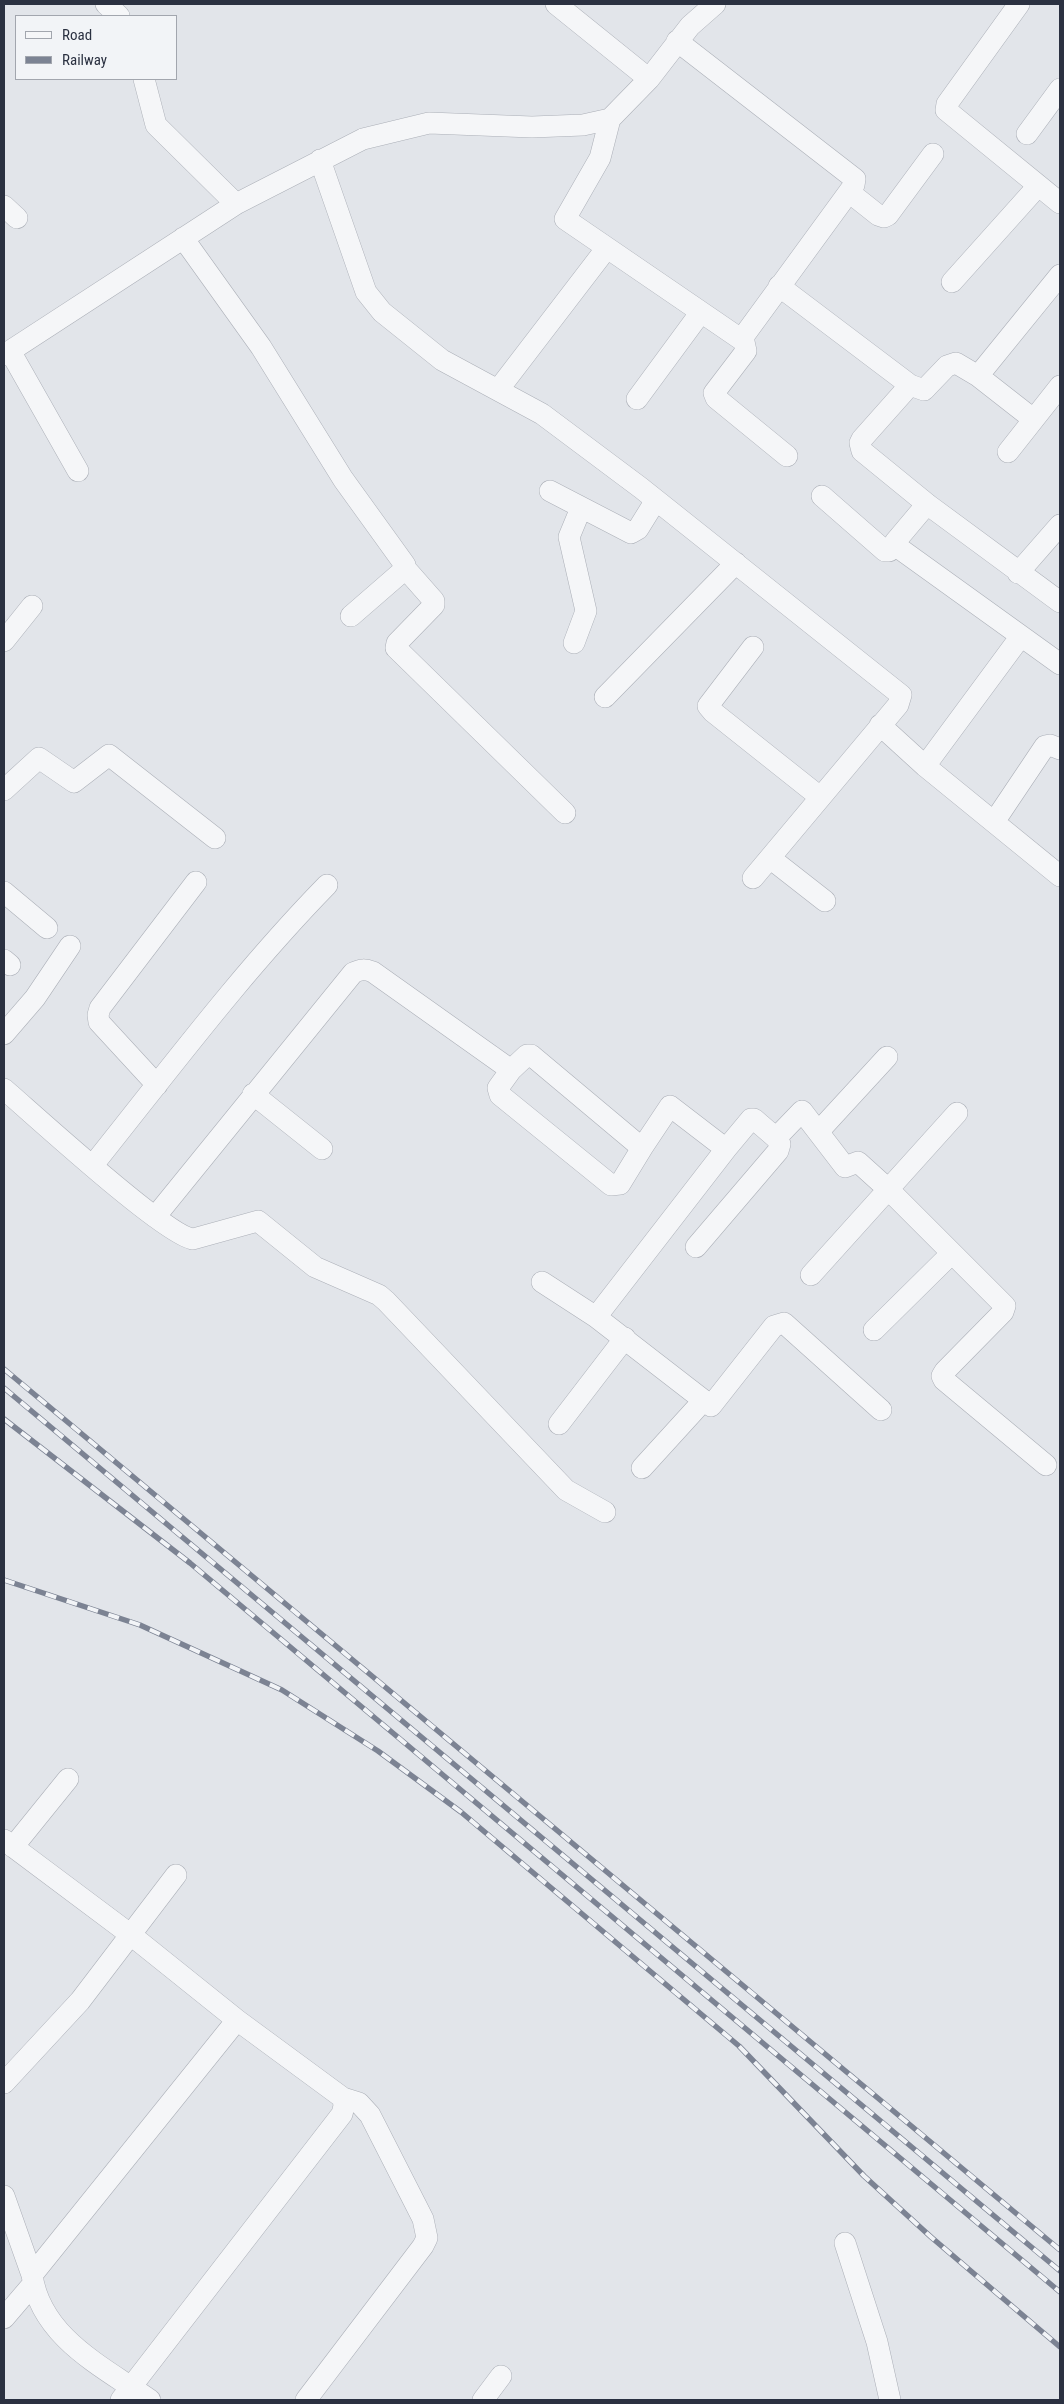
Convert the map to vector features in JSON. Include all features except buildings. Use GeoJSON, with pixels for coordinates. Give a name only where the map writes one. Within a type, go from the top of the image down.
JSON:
{"type":"FeatureCollection","features":[{"type":"Feature","properties":{"kind":"street"},"geometry":{"type":"LineString","coordinates":[[106,4],[118,15]]}},
{"type":"Feature","properties":{"kind":"street"},"geometry":{"type":"LineString","coordinates":[[556,4],[648,79]]}},
{"type":"Feature","properties":{"kind":"street"},"geometry":{"type":"LineString","coordinates":[[715,4],[690,26],[648,79],[610,119],[600,158],[565,220],[742,340],[746,346],[746,351],[715,391],[714,396],[787,456]]}},
{"type":"Feature","properties":{"kind":"street"},"geometry":{"type":"LineString","coordinates":[[1019,4],[948,104],[946,110],[1060,203]]}},
{"type":"Feature","properties":{"kind":"street"},"geometry":{"type":"LineString","coordinates":[[677,41],[856,178],[854,185],[779,286],[742,340]]}},
{"type":"Feature","properties":{"kind":"street"},"geometry":{"type":"LineString","coordinates":[[144,80],[156,125],[232,207]]}},
{"type":"Feature","properties":{"kind":"street"},"geometry":{"type":"LineString","coordinates":[[1027,134],[1060,89]]}},
{"type":"Feature","properties":{"kind":"street"},"geometry":{"type":"LineString","coordinates":[[78,471],[38,397],[7,353],[232,207],[363,139],[429,123],[532,127],[583,126],[610,119]]}},
{"type":"Feature","properties":{"kind":"street"},"geometry":{"type":"LineString","coordinates":[[848,192],[878,215],[884,217],[933,154]]}},
{"type":"Feature","properties":{"kind":"street"},"geometry":{"type":"LineString","coordinates":[[320,160],[366,292],[372,302],[382,312],[442,360],[542,414],[656,500],[901,695],[898,705],[753,878]]}},
{"type":"Feature","properties":{"kind":"street"},"geometry":{"type":"LineString","coordinates":[[952,282],[1038,186]]}},
{"type":"Feature","properties":{"kind":"street"},"geometry":{"type":"LineString","coordinates":[[183,238],[261,348],[343,479],[405,568],[434,601],[434,605],[397,643],[396,648],[565,813]]}},
{"type":"Feature","properties":{"kind":"street"},"geometry":{"type":"LineString","coordinates":[[498,390],[606,249]]}},
{"type":"Feature","properties":{"kind":"street"},"geometry":{"type":"LineString","coordinates":[[978,376],[1060,275]]}},
{"type":"Feature","properties":{"kind":"street"},"geometry":{"type":"LineString","coordinates":[[779,286],[910,385],[924,390],[952,363],[962,365],[1033,419]]}},
{"type":"Feature","properties":{"kind":"street"},"geometry":{"type":"LineString","coordinates":[[637,399],[701,312]]}},
{"type":"Feature","properties":{"kind":"street"},"geometry":{"type":"LineString","coordinates":[[910,385],[862,438],[860,448],[927,504],[1018,573],[1060,602]]}},
{"type":"Feature","properties":{"kind":"street"},"geometry":{"type":"LineString","coordinates":[[1008,452],[1060,386]]}},
{"type":"Feature","properties":{"kind":"street"},"geometry":{"type":"LineString","coordinates":[[550,491],[631,533],[638,529],[656,500]]}},
{"type":"Feature","properties":{"kind":"street"},"geometry":{"type":"LineString","coordinates":[[822,496],[885,551],[889,551],[927,504]]}},
{"type":"Feature","properties":{"kind":"street"},"geometry":{"type":"LineString","coordinates":[[574,643],[586,611],[569,537],[581,508]]}},
{"type":"Feature","properties":{"kind":"street"},"geometry":{"type":"LineString","coordinates":[[1018,573],[1060,526]]}},
{"type":"Feature","properties":{"kind":"street"},"geometry":{"type":"LineString","coordinates":[[894,544],[1060,664]]}},
{"type":"Feature","properties":{"kind":"street"},"geometry":{"type":"LineString","coordinates":[[605,697],[736,563]]}},
{"type":"Feature","properties":{"kind":"street"},"geometry":{"type":"LineString","coordinates":[[351,616],[405,568]]}},
{"type":"Feature","properties":{"kind":"street"},"geometry":{"type":"LineString","coordinates":[[4,641],[32,606]]}},
{"type":"Feature","properties":{"kind":"street"},"geometry":{"type":"LineString","coordinates":[[925,766],[1021,636]]}},
{"type":"Feature","properties":{"kind":"street"},"geometry":{"type":"LineString","coordinates":[[753,647],[708,706],[713,712],[820,797]]}},
{"type":"Feature","properties":{"kind":"street"},"geometry":{"type":"LineString","coordinates":[[880,725],[925,766],[1060,876]]}},
{"type":"Feature","properties":{"kind":"street"},"geometry":{"type":"LineString","coordinates":[[994,822],[1045,746],[1050,745],[1060,749]]}},
{"type":"Feature","properties":{"kind":"street"},"geometry":{"type":"LineString","coordinates":[[4,790],[39,758],[74,782],[109,755],[215,838]]}},
{"type":"Feature","properties":{"kind":"street"},"geometry":{"type":"LineString","coordinates":[[770,858],[825,901]]}},
{"type":"Feature","properties":{"kind":"street"},"geometry":{"type":"LineString","coordinates":[[156,1085],[99,1022],[98,1014],[100,1008],[196,882]]}},
{"type":"Feature","properties":{"kind":"street"},"geometry":{"type":"LineString","coordinates":[[93,1164],[290,922],[327,884]]}},
{"type":"Feature","properties":{"kind":"street"},"geometry":{"type":"LineString","coordinates":[[4,892],[47,928]]}},
{"type":"Feature","properties":{"kind":"street"},"geometry":{"type":"LineString","coordinates":[[4,1034],[36,998],[70,946]]}},
{"type":"Feature","properties":{"kind":"street"},"geometry":{"type":"LineString","coordinates":[[155,1217],[353,973],[360,970],[373,972],[511,1070]]}},
{"type":"Feature","properties":{"kind":"street"},"geometry":{"type":"LineString","coordinates":[[642,1148],[531,1055],[527,1054],[498,1086],[500,1095],[611,1185],[620,1184],[670,1106],[726,1149]]}},
{"type":"Feature","properties":{"kind":"street"},"geometry":{"type":"LineString","coordinates":[[819,1131],[887,1057]]}},
{"type":"Feature","properties":{"kind":"street"},"geometry":{"type":"LineString","coordinates":[[4,1088],[155,1217],[184,1237],[193,1239],[258,1221],[315,1267],[379,1294],[566,1490],[605,1512]]}},
{"type":"Feature","properties":{"kind":"street"},"geometry":{"type":"LineString","coordinates":[[253,1094],[322,1149]]}},
{"type":"Feature","properties":{"kind":"street"},"geometry":{"type":"LineString","coordinates":[[776,1138],[802,1111],[845,1167],[858,1162],[890,1190],[1005,1306],[1003,1312],[942,1376],[944,1380],[1046,1465]]}},
{"type":"Feature","properties":{"kind":"street"},"geometry":{"type":"LineString","coordinates":[[811,1275],[890,1190],[957,1113]]}},
{"type":"Feature","properties":{"kind":"street"},"geometry":{"type":"LineString","coordinates":[[596,1317],[752,1118],[776,1138],[780,1144],[778,1151],[696,1247]]}},
{"type":"Feature","properties":{"kind":"street"},"geometry":{"type":"LineString","coordinates":[[874,1330],[952,1253]]}},
{"type":"Feature","properties":{"kind":"street"},"geometry":{"type":"LineString","coordinates":[[542,1282],[625,1338],[708,1405],[714,1404],[774,1326],[784,1323],[788,1324],[881,1410]]}},
{"type":"Feature","properties":{"kind":"street"},"geometry":{"type":"LineString","coordinates":[[558,1424],[625,1338]]}},
{"type":"Feature","properties":{"kind":"street"},"geometry":{"type":"LineString","coordinates":[[642,1468],[702,1401]]}},
{"type":"Feature","properties":{"kind":"street"},"geometry":{"type":"LineString","coordinates":[[68,1779],[9,1843],[131,1935],[237,2020],[343,2098],[358,2103],[370,2115],[423,2218],[427,2238],[423,2246],[306,2400]]}},
{"type":"Feature","properties":{"kind":"street"},"geometry":{"type":"LineString","coordinates":[[4,2083],[80,2001],[176,1875]]}},
{"type":"Feature","properties":{"kind":"street"},"geometry":{"type":"LineString","coordinates":[[4,2318],[237,2020]]}},
{"type":"Feature","properties":{"kind":"street"},"geometry":{"type":"LineString","coordinates":[[126,2393],[342,2114],[343,2098]]}},
{"type":"Feature","properties":{"kind":"street"},"geometry":{"type":"LineString","coordinates":[[4,2196],[47,2317],[62,2335],[126,2393],[150,2400]]}},
{"type":"Feature","properties":{"kind":"street"},"geometry":{"type":"LineString","coordinates":[[845,2243],[877,2342],[890,2400]]}},
{"type":"Feature","properties":{"kind":"street"},"geometry":{"type":"LineString","coordinates":[[483,2400],[501,2376]]}},
{"type":"Feature","properties":{"kind":"railway"},"geometry":{"type":"LineString","coordinates":[[4,1369],[1060,2250]]}},
{"type":"Feature","properties":{"kind":"railway"},"geometry":{"type":"LineString","coordinates":[[4,1388],[1060,2271]]}},
{"type":"Feature","properties":{"kind":"railway"},"geometry":{"type":"LineString","coordinates":[[4,1419],[190,1563],[1060,2292]]}},
{"type":"Feature","properties":{"kind":"railway"},"geometry":{"type":"LineString","coordinates":[[4,1580],[140,1625],[282,1690],[378,1751],[461,1812],[739,2046],[864,2176],[931,2237],[1060,2347]]}}]}
